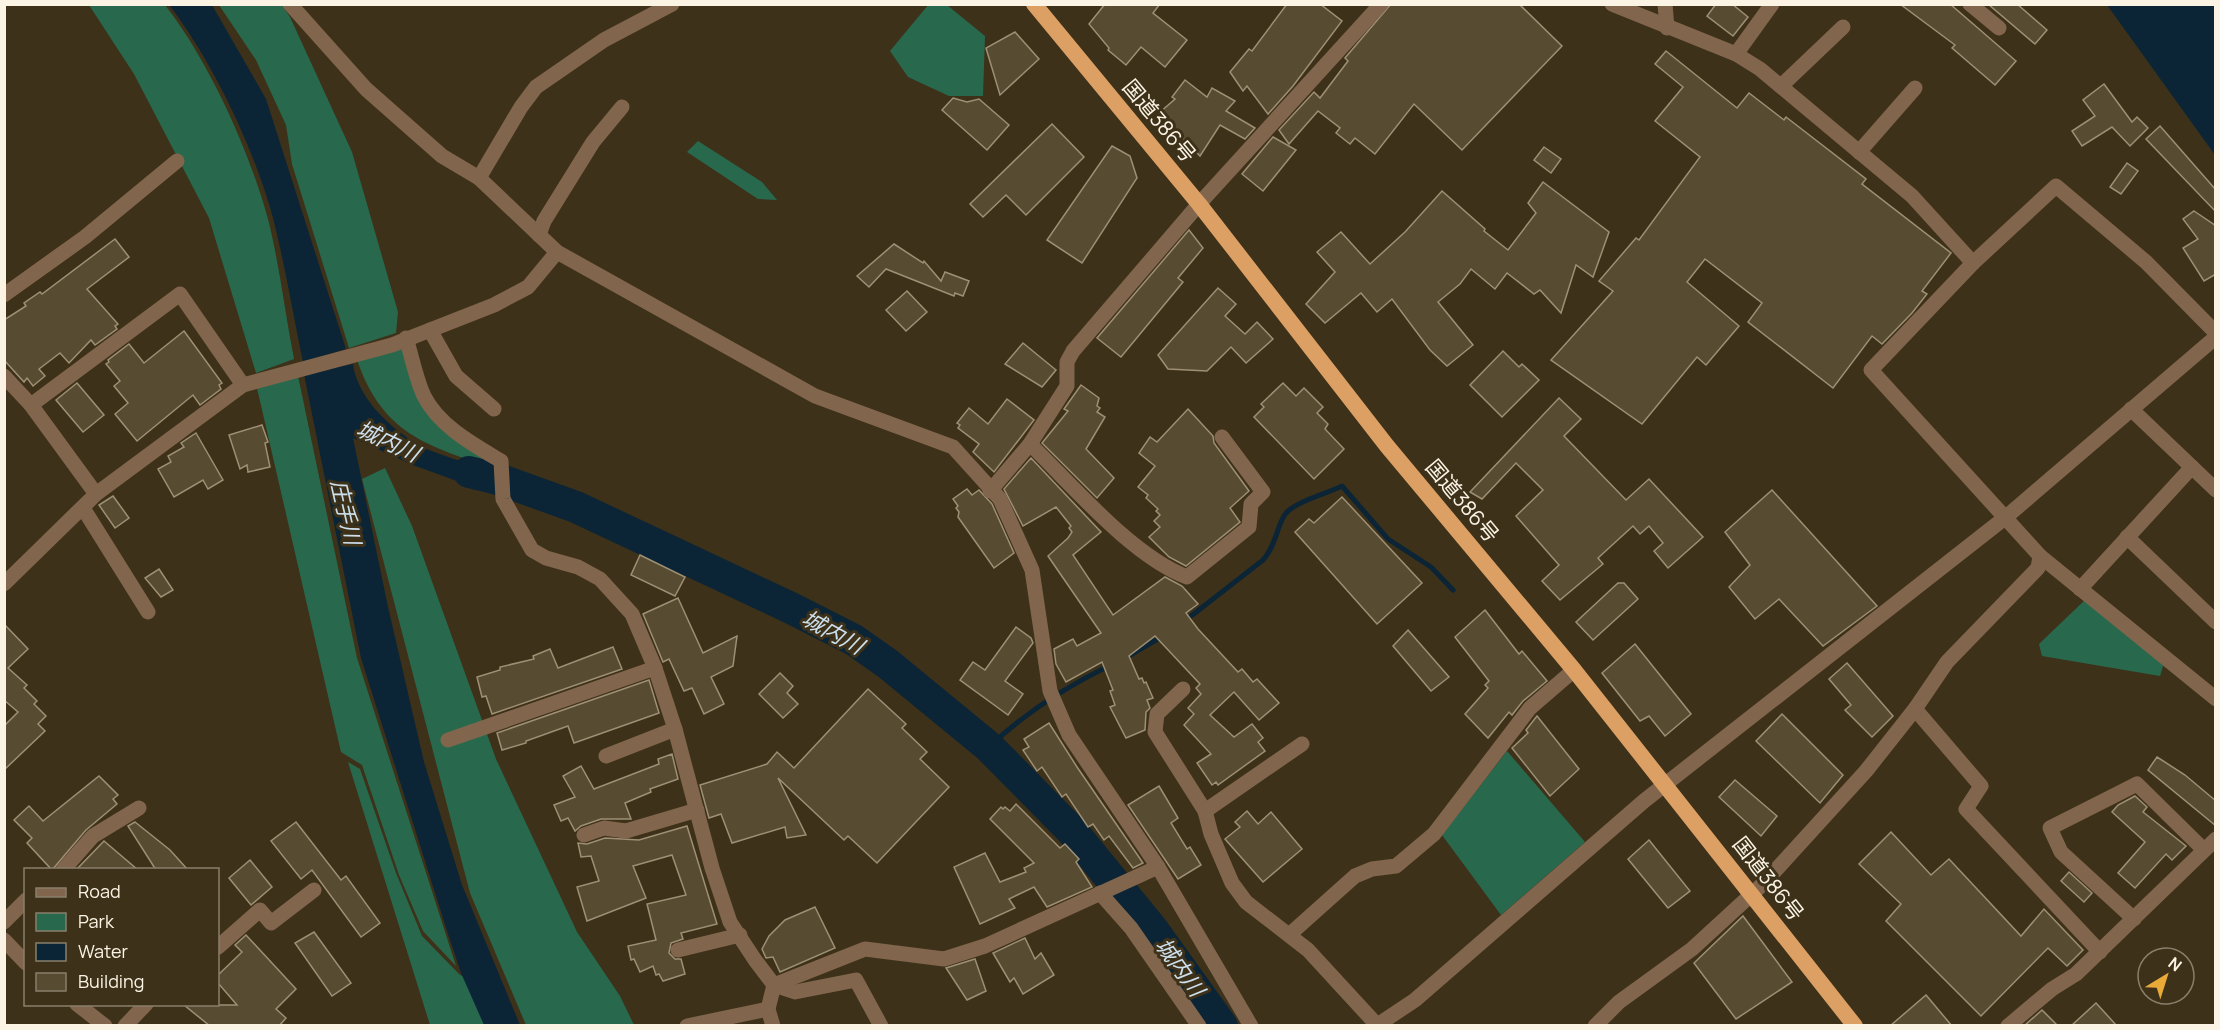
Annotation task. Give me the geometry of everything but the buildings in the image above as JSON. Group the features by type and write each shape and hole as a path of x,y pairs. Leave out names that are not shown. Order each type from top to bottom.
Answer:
{"highway":[{"name":"国道386号","path":"1043,8 1387,446 1574,670 1855,1026"}],"street":[{"path":"290,4 366,89 442,156 479,178 557,252 815,396 953,447 990,491 1000,499 1032,570 1052,697 1069,735 1158,867 1251,1026"},
{"path":"479,178 521,107 536,87 604,40 672,4"},
{"path":"990,491 1030,444 1067,386 1070,356 1199,204 1381,4"},
{"path":"1612,4 1736,54 1780,86 1912,196 1973,263"},
{"path":"1665,4 1667,28"},
{"path":"1736,54 1772,4"},
{"path":"1970,4 1999,28"},
{"path":"1780,86 1844,27"},
{"path":"1859,152 1915,88"},
{"path":"539,235 544,221 593,142 622,107"},
{"path":"4,295 85,237 177,161"},
{"path":"1183,689 1157,714 1155,732 1205,811 1210,834 1232,883 1245,902 1308,950 1377,1025 1415,1000 1665,786 2006,517 2216,335 2146,262 2056,186 1973,263 1871,370 2006,517 2040,556 2216,699"},
{"path":"4,584 96,494 243,384 399,342 494,305 528,287 557,252"},
{"path":"31,405 180,294 243,384"},
{"path":"430,330 456,376 494,409"},
{"path":"399,342 424,396 439,417 476,446 501,461 502,499 532,550 546,558 578,567 600,579 632,614 655,668 675,729 730,922 774,985 795,992 856,980 880,1026"},
{"path":"4,376 31,405 96,494"},
{"path":"2131,409 2216,490"},
{"path":"1030,444 1103,516 1164,568 1187,577 1249,527 1251,504 1263,492 1222,437"},
{"path":"2079,589 2192,467"},
{"path":"83,508 148,612"},
{"path":"2127,537 2216,622"},
{"path":"1595,1026 1619,1002 1692,949 1750,893 1765,882 1866,771 1915,709 1947,662 2038,568 2040,556"},
{"path":"448,740 655,668"},
{"path":"1289,935 1355,876 1372,869 1396,866 1434,834 1530,708 1574,670"},
{"path":"1915,709 1982,786 1966,809 2100,952"},
{"path":"606,756 675,729"},
{"path":"1205,811 1302,744"},
{"path":"2008,1026 2052,989 2076,974 2100,952 2134,919 2210,844 2137,784 2050,828 2061,852 2134,919"},
{"path":"65,868 93,836 139,808"},
{"path":"584,835 604,828 626,831 697,810"},
{"path":"774,985 865,949 944,959 985,946 1158,867"},
{"path":"219,946 260,910 272,923 314,890"},
{"path":"1102,892 1198,1020 1199,1026"},
{"path":"4,922 24,902"},
{"path":"678,950 740,935"},
{"path":"4,940 24,961"},
{"path":"773,1026 768,1010 774,985"},
{"path":"77,1006 105,1026"},
{"path":"125,1026 145,1006"},
{"path":"687,1026 768,1010"}],"green space":[{"path":"929,4 947,5 985,36 983,96 949,96 908,77 890,51"},
{"path":"89,5 165,5 197,53 240,138 261,196 273,240 294,359 256,373 209,218 134,74"},
{"path":"219,5 282,5 290,17 352,152 398,312 396,333 349,348 292,164 286,125 256,60"},
{"path":"698,141 762,182 777,200 758,199 687,152"},
{"path":"402,348 419,394 491,462 495,469 428,444 410,434 380,405 357,360"},
{"path":"298,376 357,658 456,966 423,931 399,875 362,765 341,752 257,388"},
{"path":"385,468 412,526 496,759 577,932 620,996 634,1025 526,1025 470,893 362,479"},
{"path":"2087,598 2164,663 2160,676 2042,656 2039,644"},
{"path":"1507,751 1585,842 1501,915 1442,835"},
{"path":"348,762 360,769 396,873 422,936 459,974 477,986 489,1025 430,1025"}],"water":[{"path":"169,5 212,5 266,99 346,349 303,362 273,218 255,163 216,79 201,52"},
{"path":"2107,5 2215,5 2215,155"},
{"name":"庄手川","path":"353,364 360,387 367,398 384,418 404,435 432,451 497,472 495,495 413,465 353,438 388,607 424,762 462,885 520,1025 484,1025 461,973 361,658 304,374"}],"waterway":[{"name":"城内川","path":"469,472 498,479 576,507 793,609 854,640 888,664 989,747 1072,831 1153,930 1222,1026"},
{"path":"1186,620 1263,560 1268,554 1286,513 1304,501 1342,486 1388,539 1431,567 1453,590"},
{"path":"1125,658 1163,636"},
{"path":"989,747 1047,701 1111,665"}]}
